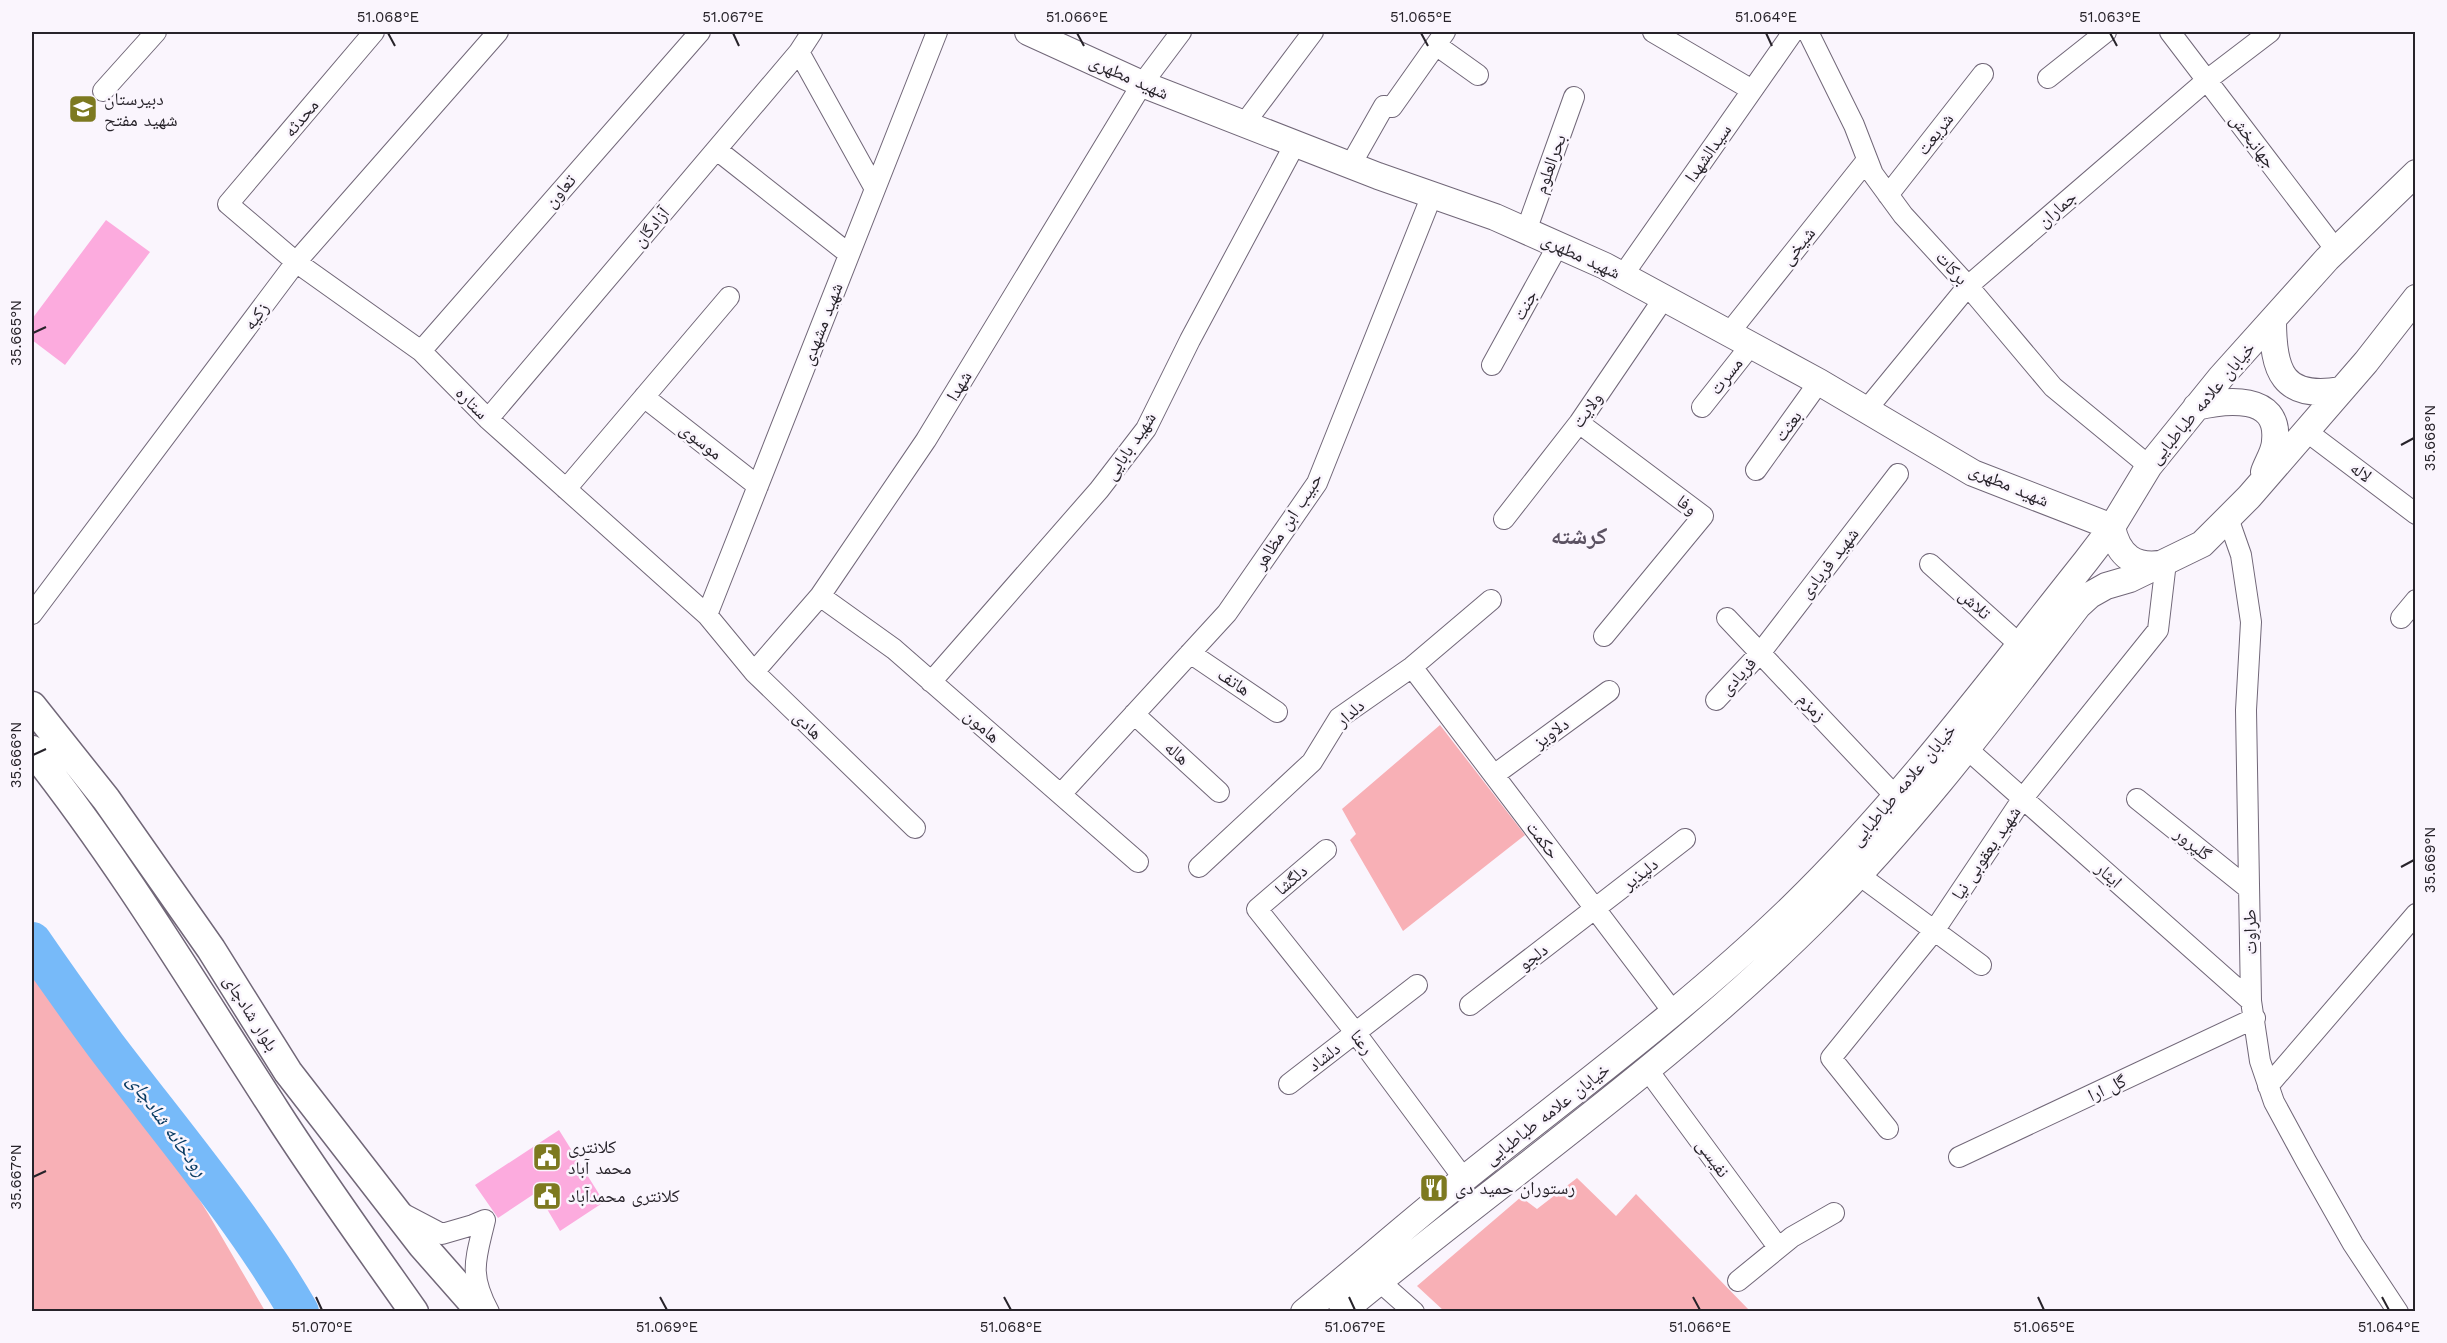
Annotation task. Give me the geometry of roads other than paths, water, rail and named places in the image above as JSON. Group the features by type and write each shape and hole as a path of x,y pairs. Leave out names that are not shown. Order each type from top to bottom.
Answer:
{"main road":[{"name":"بلوار شادچای","path":"32,706 106,799 211,949 288,1072 422,1245 481,1311"},
{"name":"بلوار شادچای","path":"32,750 162,931 276,1113 414,1311"}],"street":[{"path":"103,91 156,32"},
{"name":"محدثه","path":"228,204 374,32"},
{"name":"زکیه","path":"32,614 296,262 498,32"},
{"name":"تعاون","path":"421,351 700,32"},
{"name":"آزادگان","path":"488,420 799,52 812,32"},
{"name":"شهید مشهدی","path":"707,615 937,32"},
{"name":"شهید مطهری","path":"1028,32 1142,84 1350,166 1495,217 1558,245 1623,275 1819,382 1973,472 2112,527"},
{"name":"شهدا","path":"754,672 820,596 926,440 1142,84 1181,32"},
{"path":"1244,124 1313,32"},
{"path":"1653,32 1752,90"},
{"name":"سیدالشهدا","path":"1623,275 1793,32"},
{"name":"برکات","path":"1808,32 1854,125 1873,174 1903,215 1968,286 2053,387 2149,466"},
{"path":"2048,78 2106,32"},
{"name":"جهانبخش","path":"2170,32 2336,250"},
{"name":"جماران","path":"1867,409 1968,286 2207,80 2270,32"},
{"path":"1350,166 1384,106 1392,108 1441,38 1478,75"},
{"path":"799,52 875,189"},
{"name":"شریعت","path":"1888,195 1983,74"},
{"name":"بحرالعلوم","path":"1526,231 1574,97"},
{"name":"شهید بابایی","path":"931,682 1099,490 1146,429 1190,340 1295,144"},
{"path":"717,150 849,254"},
{"name":"شیخی","path":"1729,333 1868,160"},
{"name":"خیابان علامه طباطبایی","path":"1958,740 2019,644 2112,527 2149,466 2196,407 2336,250 2415,173"},
{"name":"حبیب ابن مظاهر","path":"1061,794 1227,613 1317,483 1432,195"},
{"name":"ستاره","path":"228,204 296,262 421,351 488,420 707,615"},
{"name":"جنت","path":"1491,365 1558,245"},
{"path":"566,489 729,297"},
{"name":"ولایت","path":"1504,519 1579,423 1664,298"},
{"name":"خیابان علامه طباطبایی","path":"1342,1311 1647,1069 1748,983 1859,875 1905,806 1958,740 2084,600 2106,586 2130,579 2202,544 2258,486 2366,362 2415,298"},
{"path":"2273,320 2273,349 2276,364 2284,377 2306,392 2320,394 2341,390"},
{"name":"مسرت","path":"1702,407 1751,345"},
{"name":"بعثت","path":"1756,470 1819,382"},
{"name":"موسوی","path":"644,397 758,486"},
{"path":"2196,407 2219,401 2248,402 2267,414 2274,423 2276,442 2258,486"},
{"name":"وفا","path":"1579,423 1703,516 1604,636"},
{"name":"لاله","path":"2306,430 2415,514"},
{"name":"شهید فریادی","path":"1761,652 1898,474"},
{"name":"طراوت","path":"2228,518 2241,555 2251,622 2246,710 2249,889 2253,1009 2260,1061 2274,1102 2348,1235 2393,1310"},
{"path":"2112,527 2115,542 2124,554 2137,562 2151,565 2166,562"},
{"name":"شهید یعقوبی نیا","path":"1888,1129 1831,1058 1934,931 2023,798 2158,630 2166,562"},
{"name":"تلاش","path":"1930,564 2019,644"},
{"name":"هامون","path":"820,596 894,650 1138,862"},
{"name":"دلدار","path":"1199,867 1312,762 1339,718 1412,666 1491,600"},
{"path":"2401,618 2415,600"},
{"name":"هادی","path":"707,615 754,672 915,828"},
{"name":"زمزم","path":"1727,618 1905,806"},
{"name":"فریادی","path":"1716,700 1761,652"},
{"name":"هاتف","path":"1190,653 1277,712"},
{"name":"حکمت","path":"1412,666 1674,1013"},
{"name":"دلاویز","path":"1494,775 1609,691"},
{"name":"هاله","path":"1134,714 1219,792"},
{"name":"ایثار","path":"1958,740 2253,1009"},
{"name":"گلپرور","path":"2137,799 2249,889"},
{"name":"خیابان علامه طباطبایی","path":"1304,1311 1464,1179 1674,1013 1776,922 1841,857 1905,806"},
{"name":"دلپذیر","path":"1595,909 1685,839"},
{"name":"دلگشا","path":"1257,909 1326,850"},
{"path":"1841,857 1859,875 1981,965"},
{"name":"رعنا","path":"1257,909 1355,1032 1464,1179"},
{"name":"دلجو","path":"1470,1005 1595,909"},
{"path":"2268,1086 2415,914"},
{"name":"دلشاد","path":"1289,1084 1417,985"},
{"name":"گل ارا","path":"1959,1157 2253,1009"},
{"path":"1674,1013 1689,1034"},
{"path":"1629,1050 1647,1069"},
{"name":"نفیسی","path":"1647,1069 1778,1247"},
{"path":"1464,1179 1480,1201"},
{"path":"395,1209 442,1234 473,1226 485,1220 475,1258 476,1276 489,1311"},
{"path":"1738,1281 1778,1247 1834,1213"},
{"path":"1379,1281 1414,1311"}],"waterway":[{"name":"رودخانه شادچای","path":"32,942 106,1046 231,1209 299,1312"}],"place":[{"name":"دبیرستان شهید مفتح","path":"83,109"},
{"name":"کلانتری محمد آباد","path":"547,1157"},
{"name":"رستوران حمید دی","path":"1434,1188"},
{"name":"کلانتری محمدآباد","path":"547,1196"}],"district":[{"name":"کرشته","path":"1579,536"}]}
